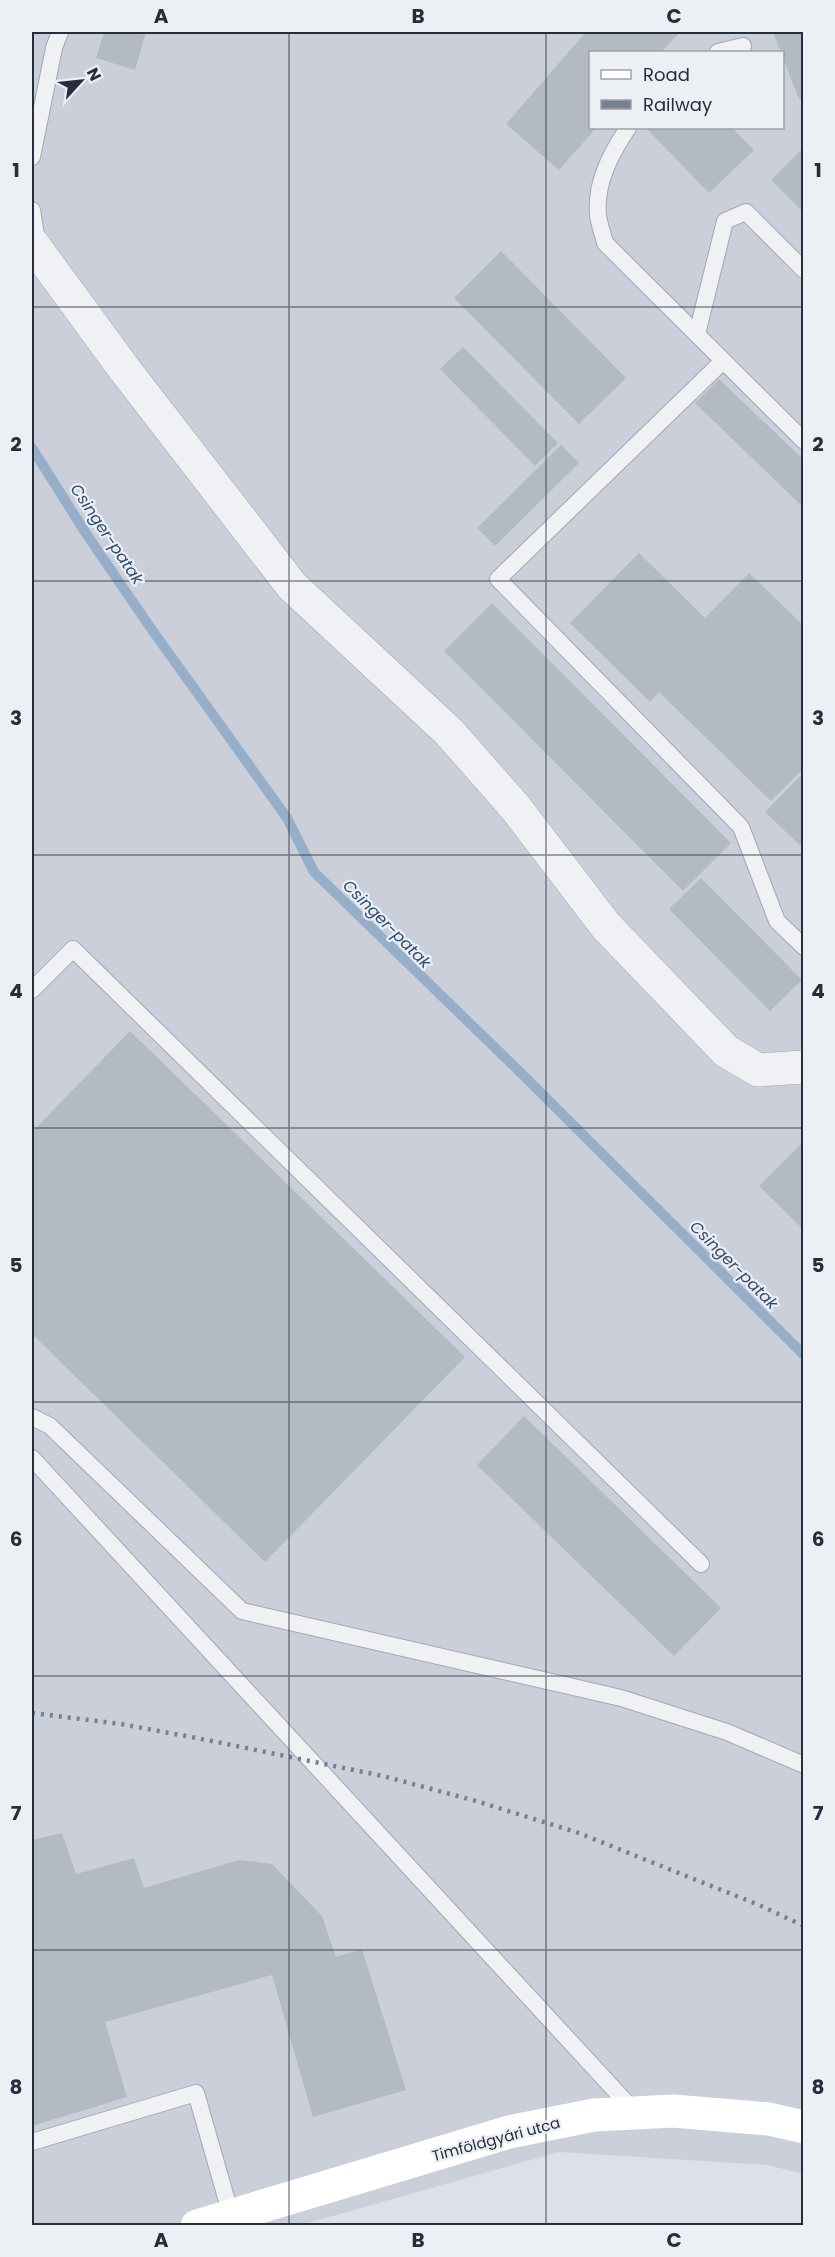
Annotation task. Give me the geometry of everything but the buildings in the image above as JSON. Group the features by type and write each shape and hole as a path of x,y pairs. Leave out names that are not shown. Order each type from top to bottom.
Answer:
{"main road":[{"name":"Timföldgyári utca","path":"197,2226 509,2132 594,2115 685,2112 769,2120 804,2127"}],"street":[{"path":"35,248 125,370 292,586 449,732 516,807 606,926 726,1051 758,1070 804,1067"}],"lane":[{"path":"32,157 54,48 60,32"},
{"path":"722,51 743,46"},
{"path":"627,129 616,146 600,185 598,216 605,243 804,441"},
{"path":"32,210 35,248"},
{"path":"697,334 725,220 746,212 804,270"},
{"path":"723,361 498,579 741,826 777,921 804,946"},
{"path":"32,990 72,949 701,1564"},
{"path":"32,1417 50,1426 242,1611 621,1698 727,1732 804,1765"},
{"path":"32,1458 636,2113"},
{"path":"32,2142 196,2093 231,2216"}],"shaded area":[{"path":"32,32 803,32 803,2174 768,2165 558,2152 301,2225 32,2226"}],"waterway":[{"name":"Csinger-patak","path":"32,448 87,535 150,627 287,818 314,872 521,1073 804,1355"}],"railway":[{"path":"32,1713 121,1724 207,1740 383,1776 476,1801 576,1832 759,1905 804,1926"}]}
